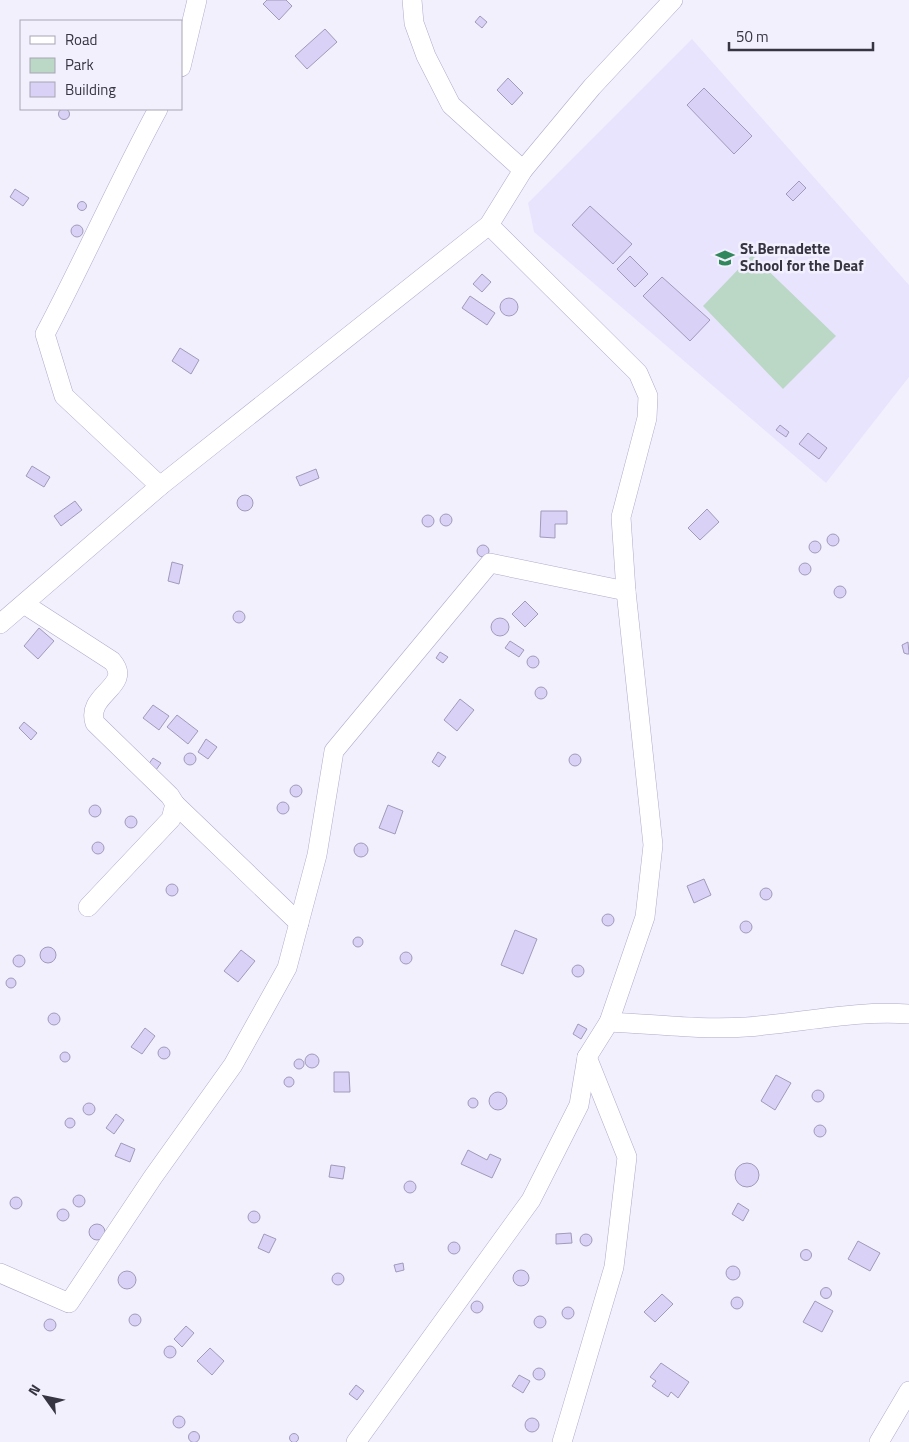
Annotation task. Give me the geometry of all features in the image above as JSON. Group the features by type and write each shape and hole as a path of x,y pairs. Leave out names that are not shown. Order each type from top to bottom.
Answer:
{"street":[{"path":"182,63 197,0"},
{"path":"412,0 414,23 426,56 451,105 523,170"},
{"path":"0,624 160,486 489,225 523,170 592,87 673,0"},
{"path":"157,110 129,163 92,244 46,334 64,396 160,486"},
{"path":"356,1442 531,1200 579,1105 587,1057 608,1022 645,917 653,845 626,591 621,517 647,418 648,396 638,373 489,225"},
{"path":"0,1273 69,1303 153,1177 233,1065 287,968 317,855 334,752 490,563 626,591"},
{"path":"24,604 112,661 118,668 119,675 94,708 92,716 95,724 299,923"},
{"path":"88,906 171,819 175,804"},
{"path":"608,1022 745,1027 837,1015 888,1012 909,1014"},
{"path":"562,1442 614,1267 627,1157 587,1057"},
{"path":"880,1442 909,1391"}],"shaded area":[{"name":"St.Bernadette School for the Deaf","path":"692,39 909,285 909,377 826,483 534,232 528,203"}],"green space":[{"path":"752,255 836,336 783,389 703,306"}],"building":[{"path":"267,0 286,0 292,6 279,20 263,4"},
{"path":"480,16 487,22 482,28 475,22"},
{"path":"325,29 337,42 307,69 295,56"},
{"path":"508,78 523,93 512,105 497,90"},
{"path":"704,88 752,136 734,154 687,105"},
{"path":"60,110 68,110 68,118 64,120 58,114"},
{"path":"799,181 806,188 793,201 786,194"},
{"path":"15,189 29,198 23,206 10,197"},
{"path":"82,201 87,206 82,211 77,206"},
{"path":"590,206 632,244 613,264 572,225"},
{"path":"75,225 79,225 83,231 79,237 75,237 71,233 71,229"},
{"path":"630,256 648,274 635,287 617,269"},
{"path":"482,274 491,282 482,292 473,284"},
{"path":"662,277 710,320 690,341 643,296"},
{"path":"470,296 495,313 487,325 462,308"},
{"path":"505,298 513,298 518,303 516,314 505,316 500,311 500,303"},
{"path":"180,348 199,360 191,374 172,361"},
{"path":"780,425 789,432 786,437 776,430"},
{"path":"808,433 827,448 819,459 799,444"},
{"path":"32,466 50,477 44,487 26,476"},
{"path":"316,469 319,478 300,486 296,477"},
{"path":"242,495 248,495 253,500 251,509 242,511 237,506 237,500"},
{"path":"75,501 82,510 61,526 54,516"},
{"path":"707,509 719,522 700,540 688,528"},
{"path":"541,511 567,511 567,524 555,524 555,538 540,537"},
{"path":"444,514 448,514 452,520 448,526 444,526 440,522 440,518"},
{"path":"426,515 430,515 434,521 430,527 426,527 422,523 422,519"},
{"path":"831,534 835,534 839,540 835,546 831,546 827,542 827,538"},
{"path":"813,541 817,541 821,547 817,553 813,553 809,549 809,545"},
{"path":"481,545 485,545 489,551 485,557 481,557 477,553 477,549"},
{"path":"172,562 183,565 179,584 168,581"},
{"path":"803,563 807,563 811,569 807,575 803,575 799,571 799,567"},
{"path":"838,586 842,586 846,592 842,598 838,598 834,594 834,590"},
{"path":"525,601 538,614 525,627 512,614"},
{"path":"237,611 241,611 245,617 241,623 237,623 233,619 233,615"},
{"path":"496,618 504,618 509,623 507,634 496,636 491,631 491,623"},
{"path":"39,628 54,641 38,659 24,646"},
{"path":"510,641 524,650 519,657 505,648"},
{"path":"908,642 909,654 907,654 904,653 902,645"},
{"path":"440,652 448,657 443,663 436,658"},
{"path":"531,656 535,656 539,662 535,668 531,668 527,664 527,660"},
{"path":"539,687 543,687 547,693 543,699 539,699 535,695 535,691"},
{"path":"460,699 474,710 457,731 444,720"},
{"path":"153,705 169,716 159,730 143,718"},
{"path":"177,715 198,731 188,744 167,727"},
{"path":"24,722 37,733 31,740 19,728"},
{"path":"206,739 217,747 208,759 198,752"},
{"path":"438,752 446,757 439,767 432,762"},
{"path":"188,753 192,753 196,759 192,765 188,765 184,761 184,757"},
{"path":"573,754 577,754 581,760 577,766 573,766 569,762 569,758"},
{"path":"153,758 161,763 156,770 148,765"},
{"path":"294,785 298,785 302,791 298,797 294,797 290,793 290,789"},
{"path":"281,802 285,802 289,808 285,814 281,814 277,810 277,806"},
{"path":"93,805 97,805 101,811 97,817 93,817 89,813 89,809"},
{"path":"388,805 403,811 395,834 379,828"},
{"path":"129,816 133,816 137,822 133,828 129,828 125,824 125,820"},
{"path":"96,842 100,842 104,848 100,854 96,854 92,850 92,846"},
{"path":"358,843 364,843 368,850 364,857 358,857 354,853 354,847"},
{"path":"704,879 711,895 694,903 687,886"},
{"path":"170,884 174,884 178,890 174,896 170,896 166,892 166,888"},
{"path":"764,888 768,888 772,894 768,900 764,900 760,896 760,892"},
{"path":"606,914 610,914 614,920 610,926 606,926 602,922 602,918"},
{"path":"744,921 748,921 752,927 748,933 744,933 740,929 740,925"},
{"path":"515,930 537,939 523,974 501,965"},
{"path":"358,937 363,942 358,947 353,942"},
{"path":"48,947 54,949 56,955 54,961 48,963 42,961 40,955 42,949"},
{"path":"241,950 255,961 238,982 224,971"},
{"path":"404,952 408,952 412,958 408,964 404,964 400,960 400,956"},
{"path":"17,955 21,955 25,961 21,967 17,967 13,963 13,959"},
{"path":"576,965 580,965 584,971 580,977 576,977 572,973 572,969"},
{"path":"11,978 16,983 11,988 6,983"},
{"path":"52,1013 56,1013 60,1019 56,1025 52,1025 48,1021 48,1017"},
{"path":"578,1024 587,1029 581,1039 573,1034"},
{"path":"145,1028 155,1036 142,1054 131,1047"},
{"path":"162,1047 166,1047 170,1053 166,1059 162,1059 158,1055 158,1051"},
{"path":"65,1052 70,1057 65,1062 60,1057"},
{"path":"309,1054 315,1054 319,1061 315,1068 309,1068 305,1064 305,1058"},
{"path":"299,1059 304,1064 299,1069 294,1064"},
{"path":"334,1072 349,1072 350,1092 334,1092"},
{"path":"776,1075 791,1083 775,1110 761,1101"},
{"path":"289,1077 294,1082 289,1087 284,1082"},
{"path":"816,1090 820,1090 824,1096 820,1102 816,1102 812,1098 812,1094"},
{"path":"498,1092 504,1095 507,1101 504,1107 498,1110 492,1107 489,1101 492,1095"},
{"path":"473,1098 478,1103 473,1108 468,1103"},
{"path":"87,1103 91,1103 95,1109 91,1115 87,1115 83,1111 83,1107"},
{"path":"116,1114 124,1120 114,1134 106,1128"},
{"path":"70,1118 75,1123 70,1128 65,1123"},
{"path":"818,1125 822,1125 826,1131 822,1137 818,1137 814,1133 814,1129"},
{"path":"121,1143 135,1149 130,1162 115,1156"},
{"path":"468,1150 487,1160 490,1154 501,1159 492,1178 461,1164"},
{"path":"742,1163 752,1163 759,1170 759,1180 752,1187 742,1187 735,1180 735,1170"},
{"path":"331,1165 345,1167 343,1179 329,1177"},
{"path":"408,1181 412,1181 416,1187 412,1193 408,1193 404,1189 404,1185"},
{"path":"77,1195 81,1195 85,1201 81,1207 77,1207 73,1203 73,1199"},
{"path":"14,1197 18,1197 22,1203 18,1209 14,1209 10,1205 10,1201"},
{"path":"738,1203 749,1210 743,1221 732,1214"},
{"path":"61,1209 65,1209 69,1215 65,1221 61,1221 57,1217 57,1213"},
{"path":"252,1211 256,1211 260,1217 256,1223 252,1223 248,1219 248,1215"},
{"path":"94,1224 100,1224 105,1229 103,1238 94,1240 89,1235 89,1229"},
{"path":"571,1233 572,1243 556,1244 556,1234"},
{"path":"264,1234 276,1239 269,1253 258,1248"},
{"path":"584,1234 588,1234 592,1240 588,1246 584,1246 580,1242 580,1238"},
{"path":"858,1241 880,1253 870,1271 848,1259"},
{"path":"452,1242 456,1242 460,1248 456,1254 452,1254 448,1250 448,1246"},
{"path":"806,1249 812,1255 806,1261 800,1255"},
{"path":"403,1263 404,1270 396,1272 394,1265"},
{"path":"730,1266 736,1266 740,1273 736,1280 730,1280 726,1276 726,1270"},
{"path":"521,1270 527,1272 529,1278 527,1284 521,1286 515,1284 513,1278 515,1272"},
{"path":"127,1271 133,1274 136,1280 133,1286 127,1289 121,1286 118,1280 121,1274"},
{"path":"336,1273 340,1273 344,1279 340,1285 336,1285 332,1281 332,1277"},
{"path":"826,1287 832,1293 826,1299 820,1293"},
{"path":"662,1294 673,1304 655,1322 644,1312"},
{"path":"737,1297 743,1303 737,1309 731,1303"},
{"path":"475,1301 479,1301 483,1307 479,1313 475,1313 471,1309 471,1305"},
{"path":"815,1301 833,1311 822,1332 803,1322"},
{"path":"568,1307 574,1313 568,1319 562,1313"},
{"path":"133,1314 137,1314 141,1320 137,1326 133,1326 129,1322 129,1318"},
{"path":"540,1316 546,1322 540,1328 534,1322"},
{"path":"48,1319 52,1319 56,1325 52,1331 48,1331 44,1327 44,1323"},
{"path":"186,1326 194,1333 182,1347 174,1339"},
{"path":"168,1346 172,1346 176,1352 172,1358 168,1358 164,1354 164,1350"},
{"path":"210,1348 224,1361 212,1375 197,1361"},
{"path":"661,1363 689,1382 678,1398 671,1392 668,1397 652,1386 656,1381 650,1377"},
{"path":"539,1368 545,1374 539,1380 533,1374"},
{"path":"519,1375 530,1381 523,1393 512,1386"},
{"path":"356,1385 364,1391 357,1400 349,1394"},
{"path":"177,1416 181,1416 185,1422 181,1428 177,1428 173,1424 173,1420"},
{"path":"529,1418 535,1418 539,1425 535,1432 529,1432 525,1428 525,1422"},
{"path":"194,1431 200,1437 194,1443 188,1437"},
{"path":"294,1433 299,1438 294,1443 289,1438"}],"place":[{"name":"St.Bernadette School for the Deaf","path":"725,258"}]}
